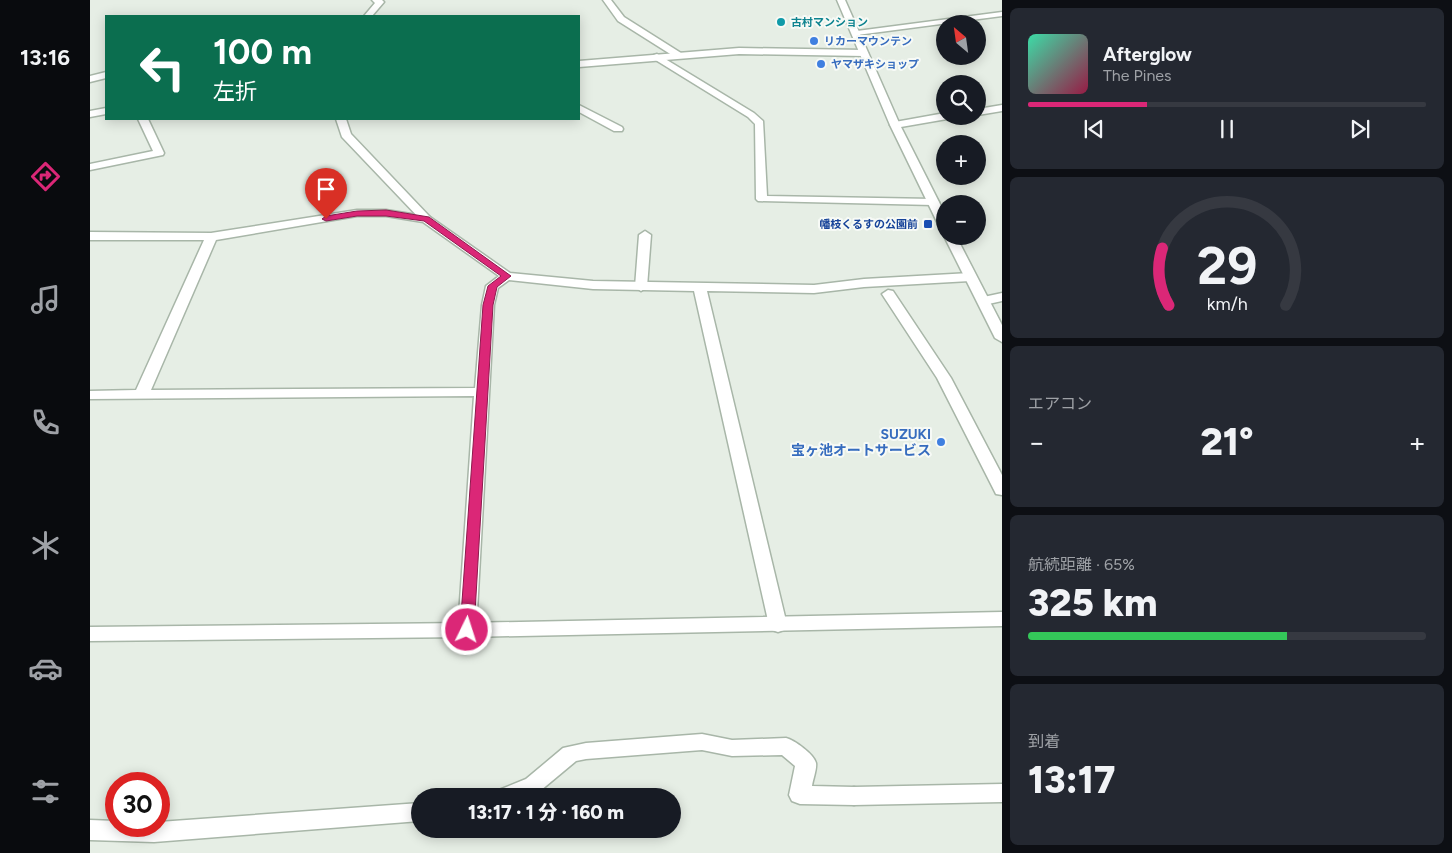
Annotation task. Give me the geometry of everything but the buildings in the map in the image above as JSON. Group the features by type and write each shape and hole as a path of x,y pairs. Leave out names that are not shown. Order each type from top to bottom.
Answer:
{"street":[{"path":"369,15 380,2 376,0"},
{"path":"608,0 621,19 678,55"},
{"path":"841,0 895,124 936,208"},
{"path":"857,33 1002,14"},
{"path":"580,64 739,51 864,53"},
{"path":"657,57 751,115 760,123 762,199 933,202"},
{"path":"90,79 105,75"},
{"path":"986,111 1002,108"},
{"path":"580,109 618,129"},
{"path":"90,114 105,111"},
{"path":"895,124 936,118"},
{"path":"90,167 159,153 143,120"},
{"path":"341,120 346,136 426,219 507,276 593,285 814,289 885,288 970,277"},
{"path":"90,236 211,238 357,213 386,213 426,219"},
{"path":"641,286 645,235"},
{"path":"142,394 211,238"},
{"path":"954,245 1002,338"},
{"path":"467,630 488,305 492,286 507,276"},
{"path":"700,288 778,625"},
{"path":"885,288 944,378 1002,490"},
{"path":"984,301 1002,297"},
{"path":"90,395 482,392"},
{"path":"90,634 778,625 1002,619"},
{"path":"527,788 534,785 570,754 586,751 702,742 732,748 786,746 806,763 800,795 854,796 1002,793"},
{"path":"90,830 154,832 411,813"}],"place":[{"name":"古村マンション","path":"781,22"},
{"name":"リカーマウンテン","path":"814,41"},
{"name":"ヤマザキショップ","path":"821,64"},
{"name":"幡枝くるすの公園前","path":"928,224"},
{"name":"SUZUKI 宝ヶ池オートサービス","path":"941,442"}],"route":[{"path":"326,219 357,213 386,213 426,219 507,276 492,286 488,305 467,630"}]}
